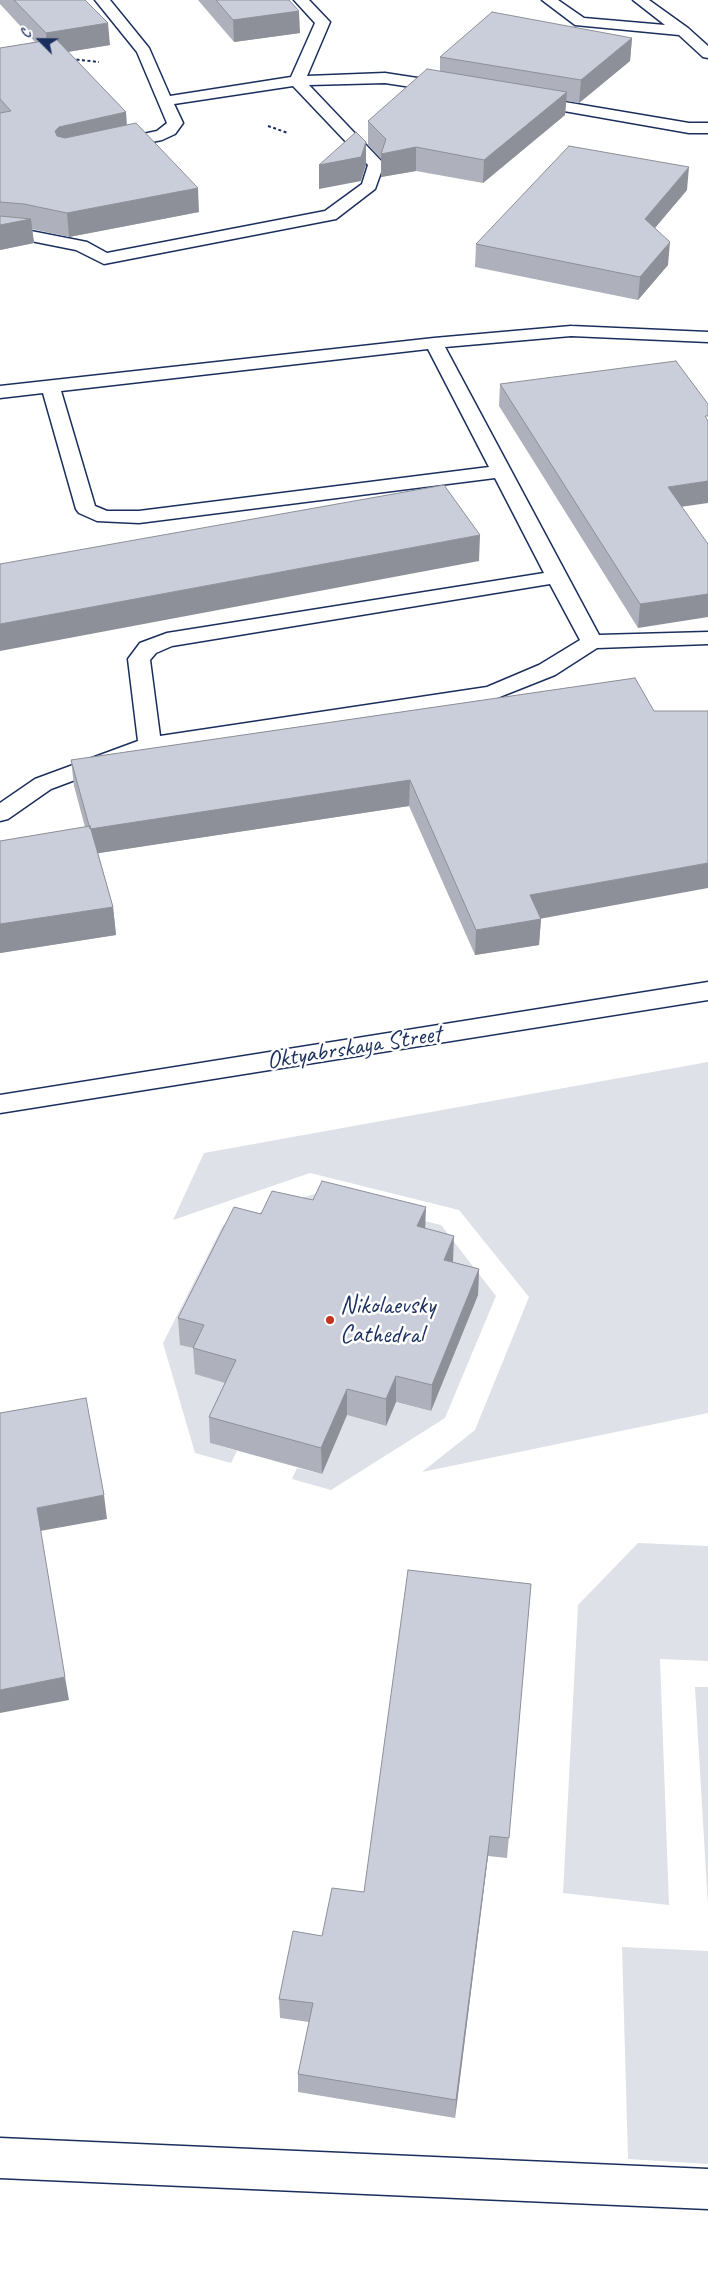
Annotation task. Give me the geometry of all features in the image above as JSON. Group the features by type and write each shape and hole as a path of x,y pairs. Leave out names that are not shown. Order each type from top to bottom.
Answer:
{"street":[{"path":"96,149 162,135 169,131 175,123 144,51 102,0"},
{"path":"297,80 323,22 301,0"},
{"path":"549,0 580,22 683,31"},
{"path":"640,0 683,31 708,54"},
{"path":"165,101 297,80 385,78 464,91"},
{"path":"0,233 26,235 81,246 104,259 330,215 368,186 376,164 297,80"},
{"path":"513,99 689,128 708,128"},
{"path":"0,392 434,343 572,331 708,337"},
{"path":"434,343 592,642"},
{"path":"50,386 86,509 104,517 139,517 501,471"},
{"path":"150,744 139,659 148,648 167,640 557,578"},
{"path":"0,814 43,784 150,744 492,693 547,670 592,642 708,638"},
{"name":"Oktyabrskaya Street","path":"0,1104 708,991"},
{"path":"0,2158 708,2189"}],"path":[{"path":"66,59 89,60 154,73"},
{"path":"266,125 293,135"}],"shaded area":[{"path":"708,1062 708,1413 422,1472 475,1430 529,1297 459,1210 310,1173 173,1220 204,1153"},
{"path":"314,1194 441,1225 496,1296 445,1418 331,1490 292,1479 297,1468 322,1474 347,1415 385,1426 395,1402 431,1411 477,1295 180,1344 206,1352 238,1386 210,1443 237,1451 231,1463 195,1453 163,1343 223,1225"},
{"path":"638,1543 708,1546 708,1661 660,1659 669,1905 563,1893 578,1605"},
{"path":"695,1687 708,1687 708,1906"},
{"path":"622,1947 708,1951 708,2164 628,2159"}],"building":[{"path":"14,0 85,0 108,23 46,33"},
{"path":"216,0 289,0 299,11 233,20"},
{"path":"492,12 632,38 581,80 440,57"},
{"path":"56,39 126,112 59,127 55,131 57,136 65,138 136,123 198,188 67,213 24,204 0,202 0,113 11,111 0,99 0,48"},
{"path":"427,69 567,92 484,160 416,147 381,154 386,139 368,121"},
{"path":"356,132 366,142 361,157 319,165"},
{"path":"569,146 689,167 645,219 670,242 640,277 476,244"},
{"path":"0,216 31,219 0,225"},
{"path":"676,361 708,404 708,416 705,416 708,421 708,481 668,487 708,544 708,594 640,604 500,384"},
{"path":"444,485 480,535 0,624 0,564"},
{"path":"635,678 654,711 708,711 708,863 530,895 541,919 476,930 410,780 90,829 71,760"},
{"path":"90,826 113,907 0,924 0,841"},
{"name":"Nikolaevsky Cathedral","path":"322,1181 426,1207 417,1226 454,1236 444,1260 479,1269 432,1385 396,1376 386,1399 347,1389 321,1448 209,1417 236,1360 193,1348 204,1325 178,1318 234,1207 261,1214 272,1191 313,1200"},
{"path":"86,1398 104,1495 37,1508 65,1677 0,1690 0,1413"},
{"path":"408,1570 531,1584 509,1838 490,1836 456,2100 298,2074 313,2003 279,1999 293,1931 322,1936 332,1888 364,1892"}],"place":[{"name":"Nikolaevsky Cathedral","path":"330,1320"}]}
